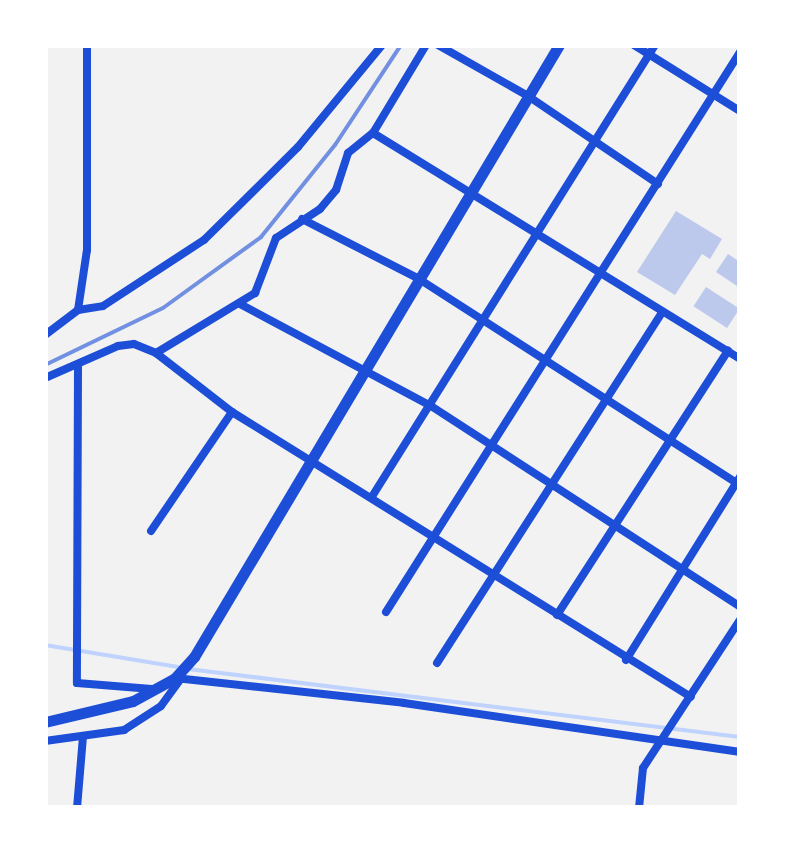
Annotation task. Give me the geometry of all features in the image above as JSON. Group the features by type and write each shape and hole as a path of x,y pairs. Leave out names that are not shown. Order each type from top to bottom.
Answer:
{"main road":[{"path":"45,722 106,711 178,677 194,657 558,45"}],"street":[{"path":"78,310 88,250 87,45"},
{"path":"45,335 78,310 104,306 204,240 298,148 382,45"},
{"path":"156,353 240,304 265,276 276,238 336,190 357,140 373,132 426,45"},
{"path":"438,45 528,96 658,184"},
{"path":"634,45 740,111"},
{"path":"373,495 655,45"},
{"path":"386,612 740,52"},
{"path":"373,132 540,230 662,313 740,358"},
{"path":"302,218 419,279 739,482 626,660"},
{"path":"240,304 431,406 550,489 740,606"},
{"path":"437,663 662,313"},
{"path":"45,378 134,344 156,353 232,412 373,495 689,701"},
{"path":"557,615 728,351"},
{"path":"78,366 76,683 156,689"},
{"path":"151,531 232,412"},
{"path":"639,808 642,768 740,620"},
{"path":"45,741 83,737 146,720 178,677 664,736 740,752"},
{"path":"77,808 83,737"}],"building":[{"path":"676,211 722,239 710,259 702,254 675,295 637,272"},
{"path":"728,254 740,262 740,288 716,272"},
{"path":"706,287 740,309 727,328 693,306"}],"waterway":[{"path":"45,645 178,667"},
{"path":"188,669 740,737"}],"railway":[{"path":"45,365 163,308 261,237 335,145 401,45"}]}
